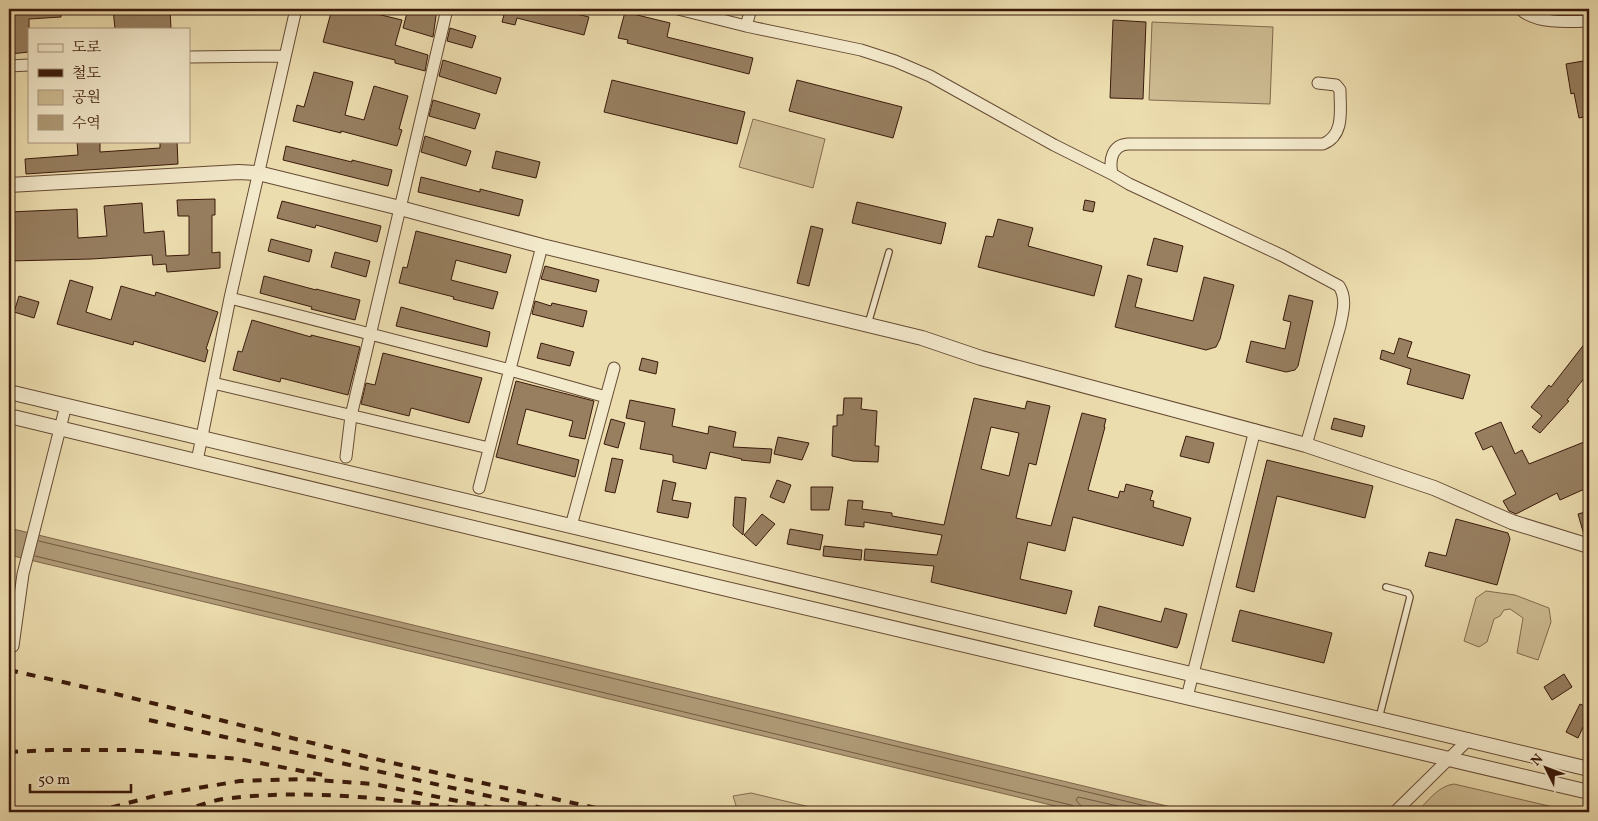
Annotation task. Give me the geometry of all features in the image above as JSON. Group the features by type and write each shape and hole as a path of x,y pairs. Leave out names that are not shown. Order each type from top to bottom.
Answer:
{"street":[{"path":"197,461 230,298 296,9"},
{"path":"346,457 352,416 447,9"},
{"path":"678,9 746,26 861,50 895,60 930,76 1129,184 1283,256 1339,286 1342,292 1344,307 1306,445"},
{"path":"746,26 751,9"},
{"path":"1520,9 1531,16 1550,20 1589,21"},
{"path":"190,57 285,56"},
{"path":"9,66 28,65"},
{"path":"1112,174 1110,163 1115,149 1120,144 1323,144 1331,141 1336,134 1339,124 1340,90 1336,85 1318,83"},
{"path":"9,185 239,172 258,173 542,246 868,324 922,338 981,358 1255,430 1434,488 1512,522 1589,546"},
{"path":"479,488 542,246"},
{"path":"230,298 510,370 606,397"},
{"path":"571,526 614,368"},
{"path":"213,383 489,448"},
{"path":"9,392 1589,769"},
{"path":"13,646 24,574 66,405"},
{"path":"9,416 733,590 1589,792"},
{"path":"1187,697 1255,430"},
{"path":"1395,812 1469,739"}],"lane":[{"path":"868,324 889,252"},
{"path":"1379,718 1410,597 1408,593 1386,587"}],"green space":[{"path":"1152,22 1273,27 1270,104 1149,100"},
{"path":"753,119 825,139 813,188 739,167"},
{"path":"1486,591 1515,595 1549,608 1551,622 1538,660 1517,653 1523,618 1510,609 1504,610 1500,616 1494,619 1487,642 1479,647 1464,641 1476,598"},
{"path":"1454,784 1575,812 1417,812 1438,791"},
{"path":"751,793 831,812 738,812 733,796"}],"water":[{"path":"9,528 1192,812 1080,812 9,555"}],"building":[{"path":"10,9 61,9 61,17 29,19 28,52 10,54 9,37 11,36"},
{"path":"113,9 170,9 171,28 115,28"},
{"path":"332,9 356,9 402,20 395,45 428,55 425,71 395,63 395,60 323,42"},
{"path":"408,9 437,9 433,37 403,28"},
{"path":"497,9 556,9 589,17 584,35 517,18 515,25 502,22 504,15 496,13"},
{"path":"625,12 670,23 667,37 753,58 749,74 627,43 628,40 618,38"},
{"path":"1113,20 1146,22 1143,99 1110,98"},
{"path":"450,28 476,36 472,48 447,41"},
{"path":"443,60 501,78 496,94 439,76"},
{"path":"1589,60 1589,116 1579,118 1574,93 1571,94 1566,64"},
{"path":"314,72 353,82 345,115 364,120 374,86 408,96 399,129 402,130 397,146 293,121 297,105 304,107"},
{"path":"612,80 745,112 737,144 604,112"},
{"path":"797,80 902,107 893,138 789,111"},
{"path":"433,100 480,114 475,129 429,116"},
{"path":"425,136 471,151 466,166 421,152"},
{"path":"77,142 100,142 100,152 160,148 160,142 177,142 178,164 26,174 25,159 78,155"},
{"path":"286,146 392,170 388,186 283,160"},
{"path":"496,151 540,162 536,178 492,168"},
{"path":"421,177 480,192 480,189 523,200 519,216 418,192"},
{"path":"215,199 215,215 212,215 212,253 220,252 220,268 167,272 166,264 153,265 152,255 9,261 9,212 77,209 78,238 107,236 104,206 142,203 144,233 164,231 166,256 189,255 189,216 178,216 177,200"},
{"path":"1085,200 1095,202 1093,212 1083,210"},
{"path":"282,201 381,226 377,242 316,225 315,228 277,218"},
{"path":"857,202 946,223 941,244 852,223"},
{"path":"998,219 1033,228 1028,246 1102,266 1094,296 978,267 986,236 993,237"},
{"path":"811,226 823,229 809,286 797,283"},
{"path":"416,231 511,255 506,273 456,260 451,280 498,292 493,309 399,283 403,267 407,268"},
{"path":"1154,238 1183,246 1177,272 1147,265"},
{"path":"271,239 312,250 309,262 268,251"},
{"path":"335,252 370,261 366,277 331,267"},
{"path":"545,266 599,280 596,292 541,279"},
{"path":"1128,275 1142,279 1135,307 1193,321 1204,277 1234,285 1220,339 1216,347 1206,350 1115,327"},
{"path":"264,276 360,300 355,320 260,293"},
{"path":"70,280 93,287 86,312 111,320 121,286 155,296 156,292 218,312 206,349 208,350 205,362 134,341 133,345 57,324"},
{"path":"1289,295 1313,301 1298,366 1295,370 1286,372 1246,362 1251,341 1285,349 1291,322 1283,320"},
{"path":"19,296 39,302 34,318 14,312"},
{"path":"535,301 551,306 552,303 587,311 583,327 532,314"},
{"path":"401,307 490,332 487,347 396,326"},
{"path":"252,320 311,337 311,335 360,347 348,395 281,378 280,382 233,370 238,351 242,352"},
{"path":"1399,338 1412,342 1407,357 1470,375 1463,399 1407,384 1411,369 1380,359 1382,350 1394,354"},
{"path":"1589,338 1589,372 1567,400 1569,401 1540,433 1532,427 1542,416 1531,407 1549,385 1551,387"},
{"path":"541,343 574,352 570,366 537,358"},
{"path":"383,353 482,378 469,423 411,408 409,416 361,404 366,383 375,385"},
{"path":"642,358 658,362 656,374 639,370"},
{"path":"516,381 594,401 585,439 569,436 573,421 526,409 517,444 579,460 575,477 496,457"},
{"path":"844,398 862,398 861,409 877,411 875,446 879,446 878,462 853,461 832,456 833,426 837,426 837,415 843,415"},
{"path":"974,398 1025,409 1027,401 1050,406 1036,465 1029,463 1016,518 1051,526 1082,413 1106,419 1088,490 1118,498 1120,491 1124,492 1126,484 1153,491 1150,500 1154,501 1153,507 1191,518 1183,546 1073,517 1065,551 1028,542 1020,579 1072,591 1066,614 931,582 934,566 864,560 865,549 937,555 942,535 864,522 864,527 845,525 848,500 863,501 862,509 892,513 892,516 944,525","holes":["991,427 1019,433 1009,476 981,469"]},
{"path":"630,400 675,409 672,426 708,434 709,426 736,432 733,447 772,449 770,463 741,460 710,452 706,469 673,462 673,455 640,449 645,422 626,418"},
{"path":"1334,418 1365,426 1362,437 1331,429"},
{"path":"611,419 625,423 618,448 604,444"},
{"path":"1501,422 1515,454 1522,450 1529,464 1589,440 1589,487 1560,500 1557,493 1516,514 1509,511 1503,501 1516,494 1492,446 1483,450 1475,433"},
{"path":"1186,436 1214,443 1209,463 1180,456"},
{"path":"778,437 809,443 802,460 774,454"},
{"path":"612,458 623,460 615,493 605,491"},
{"path":"1267,460 1373,486 1365,518 1277,496 1254,592 1236,587"},
{"path":"663,480 676,483 672,500 691,503 688,518 657,512"},
{"path":"777,480 791,485 784,503 770,497"},
{"path":"811,487 833,487 829,510 811,510"},
{"path":"735,497 746,498 743,535 733,526"},
{"path":"1589,511 1589,537 1584,535 1578,514"},
{"path":"762,514 775,524 756,546 744,535"},
{"path":"1456,519 1508,533 1510,539 1497,585 1425,566 1429,552 1446,556"},
{"path":"790,529 823,535 820,550 787,544"},
{"path":"824,546 862,550 861,560 823,556"},
{"path":"1099,606 1161,622 1165,608 1187,614 1177,648 1094,626"},
{"path":"1240,610 1332,633 1324,663 1232,641"},
{"path":"1564,674 1572,687 1552,700 1544,687"},
{"path":"1580,704 1589,708 1589,714 1578,738 1566,732"}],"railway":[{"path":"9,670 116,694 388,762 614,812"},
{"path":"149,720 560,812"},
{"path":"9,752 127,750 239,759 323,775"},
{"path":"94,812 162,794 240,781 304,779 373,784 513,812"},
{"path":"180,812 225,799 261,795 323,795 385,799 476,811"}]}
